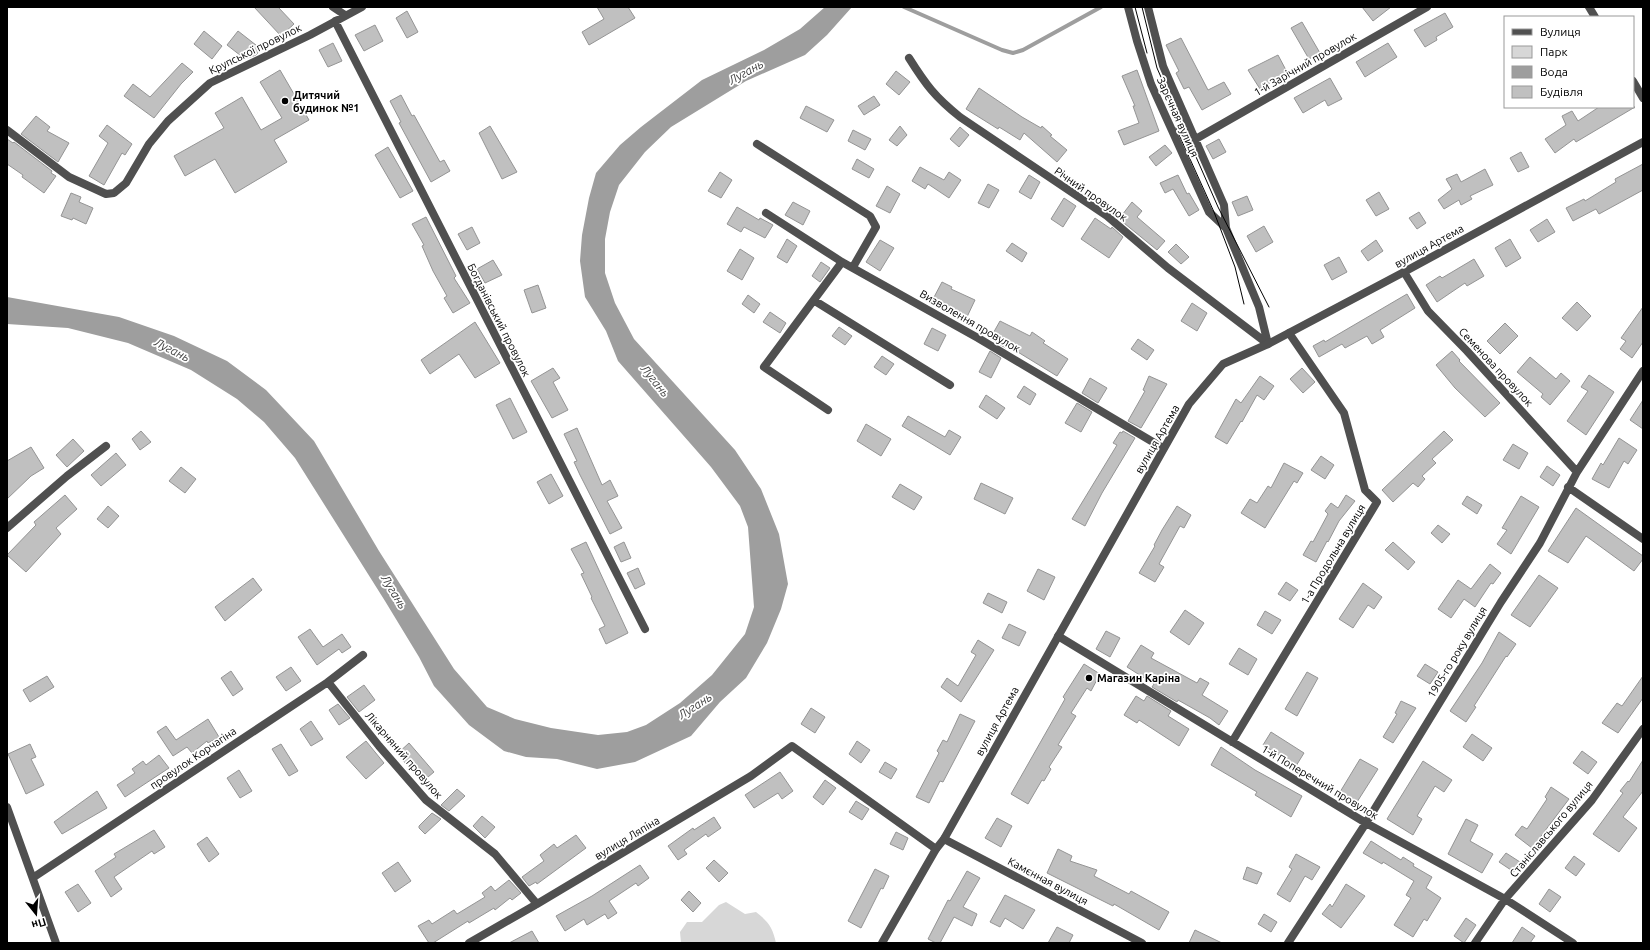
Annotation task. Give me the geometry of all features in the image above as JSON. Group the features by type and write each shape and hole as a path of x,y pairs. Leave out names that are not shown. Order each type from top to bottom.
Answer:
{"street":[{"path":"333,7 345,15"},
{"name":"Крупської провулок","path":"7,130 69,177 106,194 114,193 126,183 149,144 168,121 210,83 362,7"},
{"name":"Зарєчная вулиця","path":"1128,7 1151,84 1209,212 1226,228"},
{"name":"Зарєчная вулиця","path":"1148,7 1163,66 1194,140 1224,205 1226,228 1259,307 1268,344"},
{"name":"1-й Зарічний провулок","path":"1194,140 1428,7"},
{"path":"1589,7 1594,16"},
{"name":"Богданівський провулок","path":"335,21 645,629"},
{"name":"Річний провулок","path":"909,58 925,84 938,99 960,118 1106,216 1168,268 1268,344"},
{"path":"1634,83 1643,98"},
{"name":"вулиця Артема","path":"882,943 933,846 944,839 1163,448 1189,404 1223,364 1289,333 1643,142"},
{"path":"757,144 870,216 876,227 852,267"},
{"name":"Визволення провулок","path":"766,213 842,262 978,338 1163,448"},
{"path":"828,410 764,367 815,301 842,262"},
{"name":"Семенова провулок","path":"1404,272 1428,311 1467,351 1577,472"},
{"path":"815,301 950,385"},
{"name":"1-а Продольна вулиця","path":"1232,742 1377,502 1365,490 1344,413 1289,333"},
{"name":"1905-го року вулиця","path":"1288,943 1366,823 1501,602 1540,543 1577,472 1643,372"},
{"path":"7,528 67,476 106,446"},
{"path":"1568,487 1643,539"},
{"name":"1-й Поперечний провулок","path":"1058,636 1366,823 1505,899 1573,943"},
{"name":"провулок Корчагіна","path":"34,877 328,682 363,655"},
{"name":"Лікарняний провулок","path":"328,682 379,746 426,800 495,854 537,904"},
{"name":"Станіславського вулиця","path":"1475,943 1505,899 1592,800 1643,729"},
{"name":"вулиця Ляпіна","path":"469,943 751,776 792,746 933,846"},
{"path":"7,807 34,877 56,943"},
{"name":"Камєнная вулиця","path":"944,839 1142,943"}],"green space":[{"path":"726,902 745,914 756,912 760,915 772,929 776,943 681,943 680,932 687,922 702,922 719,905"}],"water":[{"name":"Лугань","path":"825,7 852,7 827,35 805,55 746,81 671,127 645,152 619,185 610,212 605,239 605,273 615,303 634,339 735,450 761,489 779,534 788,584 781,609 767,643 746,678 720,702 691,736 635,762 597,769 557,759 526,757 504,751 469,725 434,686 419,657 385,601 295,458 264,422 237,399 191,370 128,343 68,328 7,324 7,297 119,317 174,336 227,361 266,390 314,441 379,551 454,669 487,707 515,719 551,728 598,735 627,732 646,725 680,703 712,675 745,634 754,607 748,527 740,506 711,467 618,361 606,331 585,297 580,261 582,235 589,198 596,173 620,145 641,127 702,80 764,50 800,29"}],"building":[{"path":"254,7 278,7 294,24 281,36"},
{"path":"597,7 628,7 635,18 589,45 582,32 604,19"},
{"path":"1362,7 1391,7 1373,21"},
{"path":"407,11 418,32 407,38 396,18"},
{"path":"1445,13 1453,27 1436,37 1437,40 1425,47 1414,30"},
{"path":"1302,22 1320,53 1309,59 1291,28"},
{"path":"375,25 383,41 364,51 355,35"},
{"path":"204,31 222,46 212,59 194,44"},
{"path":"238,31 261,49 256,55 245,59 227,45"},
{"path":"1181,38 1208,90 1224,82 1231,94 1202,110 1189,87 1184,89 1176,73 1179,71 1166,45"},
{"path":"333,43 342,61 328,67 319,50"},
{"path":"1388,43 1397,57 1365,77 1356,62"},
{"path":"1278,55 1287,72 1260,89 1248,70"},
{"path":"182,63 193,72 181,84 154,118 124,96 133,84 150,97"},
{"path":"280,70 309,120 274,140 287,162 235,193 215,159 185,176 174,156 224,128 215,113 242,97 261,130 282,118 260,82"},
{"path":"1137,70 1159,131 1124,145 1118,131 1139,123 1133,106 1135,106 1122,76"},
{"path":"896,71 910,82 899,95 886,84"},
{"path":"1330,78 1342,99 1328,106 1325,100 1303,113 1294,98"},
{"path":"979,88 1022,117 1041,128 1042,126 1052,135 1050,136 1067,150 1057,162 1024,133 1020,140 999,127 998,129 966,109"},
{"path":"401,95 440,162 444,160 450,171 431,182 399,123 401,122 390,101"},
{"path":"874,96 880,105 864,115 858,106"},
{"path":"806,106 834,120 827,132 800,118"},
{"path":"1598,108 1633,108 1576,142 1574,139 1555,153 1545,139 1566,125 1562,116 1572,111 1578,121"},
{"path":"36,116 50,127 47,131 69,143 58,162 21,134"},
{"path":"107,125 132,144 125,155 122,153 104,185 89,176 108,143 99,136"},
{"path":"490,126 517,172 502,179 479,133"},
{"path":"900,126 907,135 897,146 889,140"},
{"path":"960,127 969,135 959,147 950,139"},
{"path":"853,130 871,139 865,150 848,141"},
{"path":"7,139 13,143 14,142 52,171 51,173 56,176 44,193 22,177 23,175 7,164"},
{"path":"1219,139 1226,152 1213,159 1206,146"},
{"path":"1165,145 1172,153 1156,166 1149,157"},
{"path":"388,147 413,191 400,198 375,155"},
{"path":"1521,152 1529,167 1518,172 1510,158"},
{"path":"857,159 874,169 869,178 852,169"},
{"path":"1643,164 1643,190 1599,214 1596,209 1573,221 1566,208 1584,199 1585,201 1616,182 1615,179"},
{"path":"920,167 944,180 949,172 961,180 949,198 928,184 925,189 912,181"},
{"path":"1485,169 1493,185 1470,196 1472,199 1461,205 1459,200 1444,209 1438,200 1452,189 1446,179 1457,174 1461,182"},
{"path":"720,172 732,180 721,198 708,191"},
{"path":"1029,175 1040,182 1031,199 1019,192"},
{"path":"1178,175 1187,194 1189,193 1199,210 1189,216 1173,189 1165,193 1160,183"},
{"path":"988,184 999,190 989,208 978,203"},
{"path":"887,186 900,194 890,213 876,206"},
{"path":"1379,192 1389,209 1376,216 1366,200"},
{"path":"71,193 81,197 79,202 93,208 86,224 73,218 72,220 61,216"},
{"path":"1247,196 1253,210 1238,216 1232,202"},
{"path":"1064,198 1076,206 1063,227 1051,219"},
{"path":"793,202 810,211 803,225 785,215"},
{"path":"1132,202 1142,211 1137,217 1165,241 1157,250 1119,219"},
{"path":"737,207 759,220 760,218 773,225 765,238 744,227 741,232 727,224"},
{"path":"1419,212 1426,223 1417,229 1409,218"},
{"path":"426,217 456,276 454,278 470,303 453,313 444,298 447,296 433,271 422,246 424,245 412,224"},
{"path":"1095,218 1111,229 1112,227 1123,237 1109,258 1081,239"},
{"path":"1547,219 1555,232 1538,242 1530,230"},
{"path":"1264,226 1273,242 1256,252 1247,236"},
{"path":"472,227 480,243 467,250 458,234"},
{"path":"787,239 797,246 787,263 777,257"},
{"path":"1510,239 1521,258 1506,267 1495,248"},
{"path":"880,240 894,248 880,271 866,262"},
{"path":"1376,240 1383,251 1368,261 1361,251"},
{"path":"1012,243 1027,253 1022,262 1006,251"},
{"path":"1176,244 1189,257 1181,264 1168,252"},
{"path":"740,249 754,258 742,280 727,271"},
{"path":"1339,257 1347,272 1332,280 1324,265"},
{"path":"1474,259 1484,276 1467,286 1465,283 1437,302 1426,285 1440,276 1442,278"},
{"path":"493,260 502,275 485,283 477,269"},
{"path":"821,262 830,268 820,282 812,276"},
{"path":"942,282 952,287 951,289 975,300 966,319 932,301"},
{"path":"538,285 546,308 532,313 524,290"},
{"path":"1407,294 1415,308 1380,330 1384,337 1372,344 1367,336 1345,348 1342,344 1319,357 1313,346 1324,340 1325,342"},
{"path":"748,295 760,304 754,313 742,304"},
{"path":"1577,302 1591,316 1577,331 1562,318"},
{"path":"1192,303 1207,313 1197,331 1181,321"},
{"path":"1643,307 1643,342 1632,358 1620,349 1626,341 1621,338"},
{"path":"770,312 786,323 780,333 763,322"},
{"path":"1000,321 1030,336 1032,332 1045,341 1043,343 1068,359 1057,376 1008,346 1006,348 995,342 996,340 991,337"},
{"path":"475,322 500,363 475,378 459,354 430,374 421,360"},
{"path":"1505,323 1518,336 1500,354 1487,341"},
{"path":"839,327 852,336 845,345 832,336"},
{"path":"932,328 946,335 938,351 924,344"},
{"path":"1138,339 1154,350 1147,360 1131,349"},
{"path":"990,351 1001,358 991,378 979,372"},
{"path":"1452,351 1460,360 1459,361 1500,403 1485,417 1455,388 1436,365"},
{"path":"882,356 894,364 886,375 874,367"},
{"path":"1530,357 1556,379 1561,373 1570,381 1550,405 1541,397 1543,394 1517,372"},
{"path":"553,368 560,378 553,382 568,410 552,418 531,381"},
{"path":"1302,368 1315,382 1303,393 1290,379"},
{"path":"1589,375 1614,392 1586,435 1567,421 1588,391 1581,387"},
{"path":"1149,376 1167,384 1141,428 1128,421 1145,391 1143,390"},
{"path":"1260,376 1274,386 1264,400 1257,395 1242,422 1241,421 1227,444 1215,437 1236,399 1241,403"},
{"path":"1090,378 1107,388 1098,403 1082,393"},
{"path":"1024,386 1036,394 1030,405 1017,397"},
{"path":"986,395 1005,408 997,419 979,407"},
{"path":"510,398 527,432 513,439 496,405"},
{"path":"1643,400 1643,429 1630,420"},
{"path":"1077,403 1092,412 1081,432 1065,423"},
{"path":"908,416 945,437 949,430 961,437 950,455 902,426"},
{"path":"866,424 891,439 881,456 857,441"},
{"path":"577,428 602,485 610,480 618,496 607,501 622,528 610,534 574,462 577,461 564,434"},
{"path":"141,431 151,442 140,450 132,439"},
{"path":"1123,431 1135,438 1102,493 1085,526 1072,519 1117,445 1113,443 1120,432 1122,433"},
{"path":"1444,431 1453,440 1432,459 1436,463 1422,476 1425,479 1418,487 1413,483 1393,502 1382,490"},
{"path":"1619,438 1637,450 1628,464 1624,461 1609,488 1592,479 1601,463 1603,465"},
{"path":"73,439 84,451 67,467 56,455"},
{"path":"1513,444 1528,453 1519,469 1503,460"},
{"path":"31,447 44,468 31,476 7,499 7,461"},
{"path":"116,453 126,465 101,486 91,475"},
{"path":"1321,456 1334,465 1325,479 1311,470"},
{"path":"1284,463 1303,473 1297,483 1294,481 1265,528 1241,513 1250,499 1257,503 1268,486 1271,488"},
{"path":"1547,466 1560,475 1553,486 1540,477"},
{"path":"181,467 196,479 185,493 169,481"},
{"path":"551,474 563,496 549,504 537,482"},
{"path":"981,483 1013,498 1005,514 974,499"},
{"path":"900,484 922,497 914,510 892,497"},
{"path":"65,495 77,509 56,528 61,534 26,572 7,555 36,525 34,522"},
{"path":"1346,495 1355,501 1339,521 1316,562 1303,555 1311,541 1313,542 1328,514 1325,511 1331,503 1338,508"},
{"path":"1467,496 1482,505 1477,514 1462,504"},
{"path":"1521,496 1539,507 1511,554 1497,544 1507,530 1502,528"},
{"path":"108,506 119,516 108,528 97,519"},
{"path":"1177,506 1191,515 1184,528 1180,526 1159,564 1164,567 1155,582 1139,573 1155,546 1154,545 1162,530"},
{"path":"1576,508 1643,556 1643,559 1634,571 1586,536 1568,563 1548,551"},
{"path":"1438,525 1450,534 1442,543 1431,533"},
{"path":"586,542 628,633 606,644 599,629 605,626 581,574 584,573 571,549"},
{"path":"624,542 631,558 621,562 614,547"},
{"path":"1393,542 1415,562 1408,570 1385,550"},
{"path":"1490,564 1501,573 1493,584 1491,583 1475,607 1464,599 1451,618 1438,609 1458,580 1471,589"},
{"path":"638,568 645,584 635,589 627,573"},
{"path":"1038,569 1055,577 1044,600 1027,591"},
{"path":"1539,575 1558,588 1530,627 1511,615"},
{"path":"253,578 262,590 225,621 215,607"},
{"path":"1286,582 1298,590 1290,601 1278,594"},
{"path":"1363,583 1382,597 1374,609 1368,605 1353,628 1339,619"},
{"path":"988,593 1007,602 1002,613 983,603"},
{"path":"1185,610 1204,623 1189,645 1170,632"},
{"path":"1265,611 1281,620 1272,634 1257,625"},
{"path":"1009,624 1026,632 1019,646 1002,638"},
{"path":"310,629 323,647 342,634 351,647 342,653 339,649 317,665 298,637"},
{"path":"1106,631 1120,638 1110,657 1096,649"},
{"path":"1499,632 1516,644 1507,657 1506,656 1474,706 1476,707 1466,722 1450,711 1482,663"},
{"path":"978,640 994,650 961,702 941,687 947,678 958,686 976,655 971,652"},
{"path":"1141,645 1154,653 1151,658 1197,683 1200,678 1209,683 1202,695 1228,711 1219,725 1210,718 1178,700 1177,702 1152,687 1154,684 1127,667"},
{"path":"1239,648 1257,659 1248,675 1229,664"},
{"path":"1084,664 1100,674 1091,691 1087,688 1071,713 1076,716 1058,745 1062,747 1049,767 1051,769 1044,781 1042,780 1028,804 1011,794 1065,699 1063,697"},
{"path":"1425,664 1438,672 1430,684 1417,676"},
{"path":"291,667 301,681 286,691 276,677"},
{"path":"231,671 243,689 233,696 221,678"},
{"path":"1307,672 1318,678 1297,716 1285,709"},
{"path":"47,676 54,687 30,702 23,690"},
{"path":"1643,676 1643,698 1618,733 1602,723 1617,703 1622,706"},
{"path":"364,685 375,700 359,712 347,697"},
{"path":"1136,696 1144,701 1147,696 1171,711 1168,716 1189,729 1179,746 1139,720 1137,723 1124,715"},
{"path":"1401,701 1416,708 1393,743 1383,737 1397,714 1395,713"},
{"path":"338,704 350,718 339,725 329,710"},
{"path":"811,708 825,717 815,733 801,724"},
{"path":"960,714 975,721 943,782 940,781 929,803 916,797 939,753 937,751 943,740 947,742"},
{"path":"208,719 219,737 208,743 207,741 192,753 187,747 173,756 157,732 166,726 176,740"},
{"path":"311,721 323,739 311,746 300,729"},
{"path":"1271,732 1304,753 1296,766 1263,745"},
{"path":"1472,734 1492,748 1483,761 1463,747"},
{"path":"366,741 384,763 366,779 346,757"},
{"path":"857,741 870,750 861,763 849,754"},
{"path":"409,743 434,772 422,782 397,754"},
{"path":"30,744 36,757 31,759 44,785 26,794 8,754"},
{"path":"281,744 298,771 289,776 272,749"},
{"path":"1221,747 1255,770 1302,796 1291,817 1255,795 1257,792 1211,765"},
{"path":"1582,751 1597,762 1588,774 1573,763"},
{"path":"159,755 169,768 125,797 117,785 135,773 132,769 143,761 146,765"},
{"path":"1360,759 1378,769 1357,802 1340,792"},
{"path":"1643,760 1643,791 1623,817 1637,828 1619,852 1593,834 1623,793 1620,791 1628,781 1629,782"},
{"path":"1423,761 1452,780 1444,792 1435,786 1417,816 1422,819 1413,835 1387,819"},
{"path":"885,762 897,769 891,779 879,772"},
{"path":"239,770 252,791 240,798 227,778"},
{"path":"780,772 793,791 782,799 778,793 754,808 745,795"},
{"path":"825,780 836,788 823,805 813,797"},
{"path":"1551,787 1569,799 1532,848 1515,835 1522,826 1527,829 1547,799 1545,797"},
{"path":"457,789 465,796 449,811 441,805"},
{"path":"97,791 107,808 62,834 54,822"},
{"path":"856,801 869,809 862,820 849,812"},
{"path":"432,813 441,819 425,834 419,826"},
{"path":"482,816 495,827 485,838 473,826"},
{"path":"714,817 721,828 708,837 706,834 684,850 687,854 678,860 668,846 693,828 694,830"},
{"path":"997,818 1012,826 1001,847 985,838"},
{"path":"1466,819 1478,825 1470,841 1493,854 1482,873 1448,854"},
{"path":"154,830 165,847 154,854 152,851 114,877 122,889 111,897 95,871 116,857 114,854"},
{"path":"896,832 908,838 903,850 890,844"},
{"path":"576,835 586,848 537,884 536,882 529,886 522,877 544,861 540,855 554,844 557,848"},
{"path":"207,837 219,854 209,862 197,844"},
{"path":"1371,841 1401,860 1403,857 1414,864 1413,866 1432,877 1426,888 1441,898 1427,921 1424,919 1413,937 1394,925 1411,898 1406,895 1414,881 1383,862 1382,864 1363,853"},
{"path":"1058,849 1072,856 1070,861 1097,870 1094,876 1129,894 1131,891 1169,912 1159,930 1114,904 1113,906 1047,873"},
{"path":"1506,853 1520,862 1514,872 1499,862"},
{"path":"1296,854 1320,867 1312,880 1305,876 1290,902 1277,894 1292,869 1289,867"},
{"path":"1574,856 1585,864 1576,876 1565,868"},
{"path":"714,860 728,873 719,882 706,868"},
{"path":"398,862 411,881 395,892 382,873"},
{"path":"640,865 649,878 638,886 636,883 609,901 617,913 608,919 605,914 587,925 584,919 565,931 556,916 592,896"},
{"path":"1247,867 1262,873 1257,884 1243,879"},
{"path":"875,869 889,876 883,889 881,888 861,928 848,921"},
{"path":"967,871 980,878 963,907 977,914 972,926 954,917 940,943 936,943 928,939 948,900 950,901"},
{"path":"509,880 521,893 512,900 510,898 495,910 494,908 469,923 468,921 433,943 429,943 418,926 429,920 432,924 454,910 457,914 485,897 482,893 491,886 495,891"},
{"path":"78,884 91,903 78,912 65,892"},
{"path":"1346,884 1365,896 1341,928 1322,914 1330,904 1332,907"},
{"path":"1549,889 1561,897 1550,912 1539,904"},
{"path":"689,891 701,903 693,912 681,900"},
{"path":"1005,895 1035,910 1023,929 1005,918 1000,927 990,922"},
{"path":"1264,914 1277,922 1271,932 1258,924"},
{"path":"1466,918 1476,925 1464,943 1454,936"},
{"path":"1057,927 1073,935 1069,943 1048,943"},
{"path":"1522,927 1535,936 1530,943 1512,943"},
{"path":"1195,930 1222,943 1189,943"},
{"path":"532,931 539,943 509,943"}],"waterway":[{"path":"904,7 1002,50 1013,53 1023,50 1101,7"}],"tram line":[{"path":"1135,7 1147,53"},
{"path":"1142,7 1157,68 1218,207 1269,307"},
{"path":"1176,128 1214,212 1235,267 1244,304"}],"place":[{"name":"Дитячий будинок №1","path":"285,101"},
{"name":"Магазин Каріна","path":"1089,678"}]}
